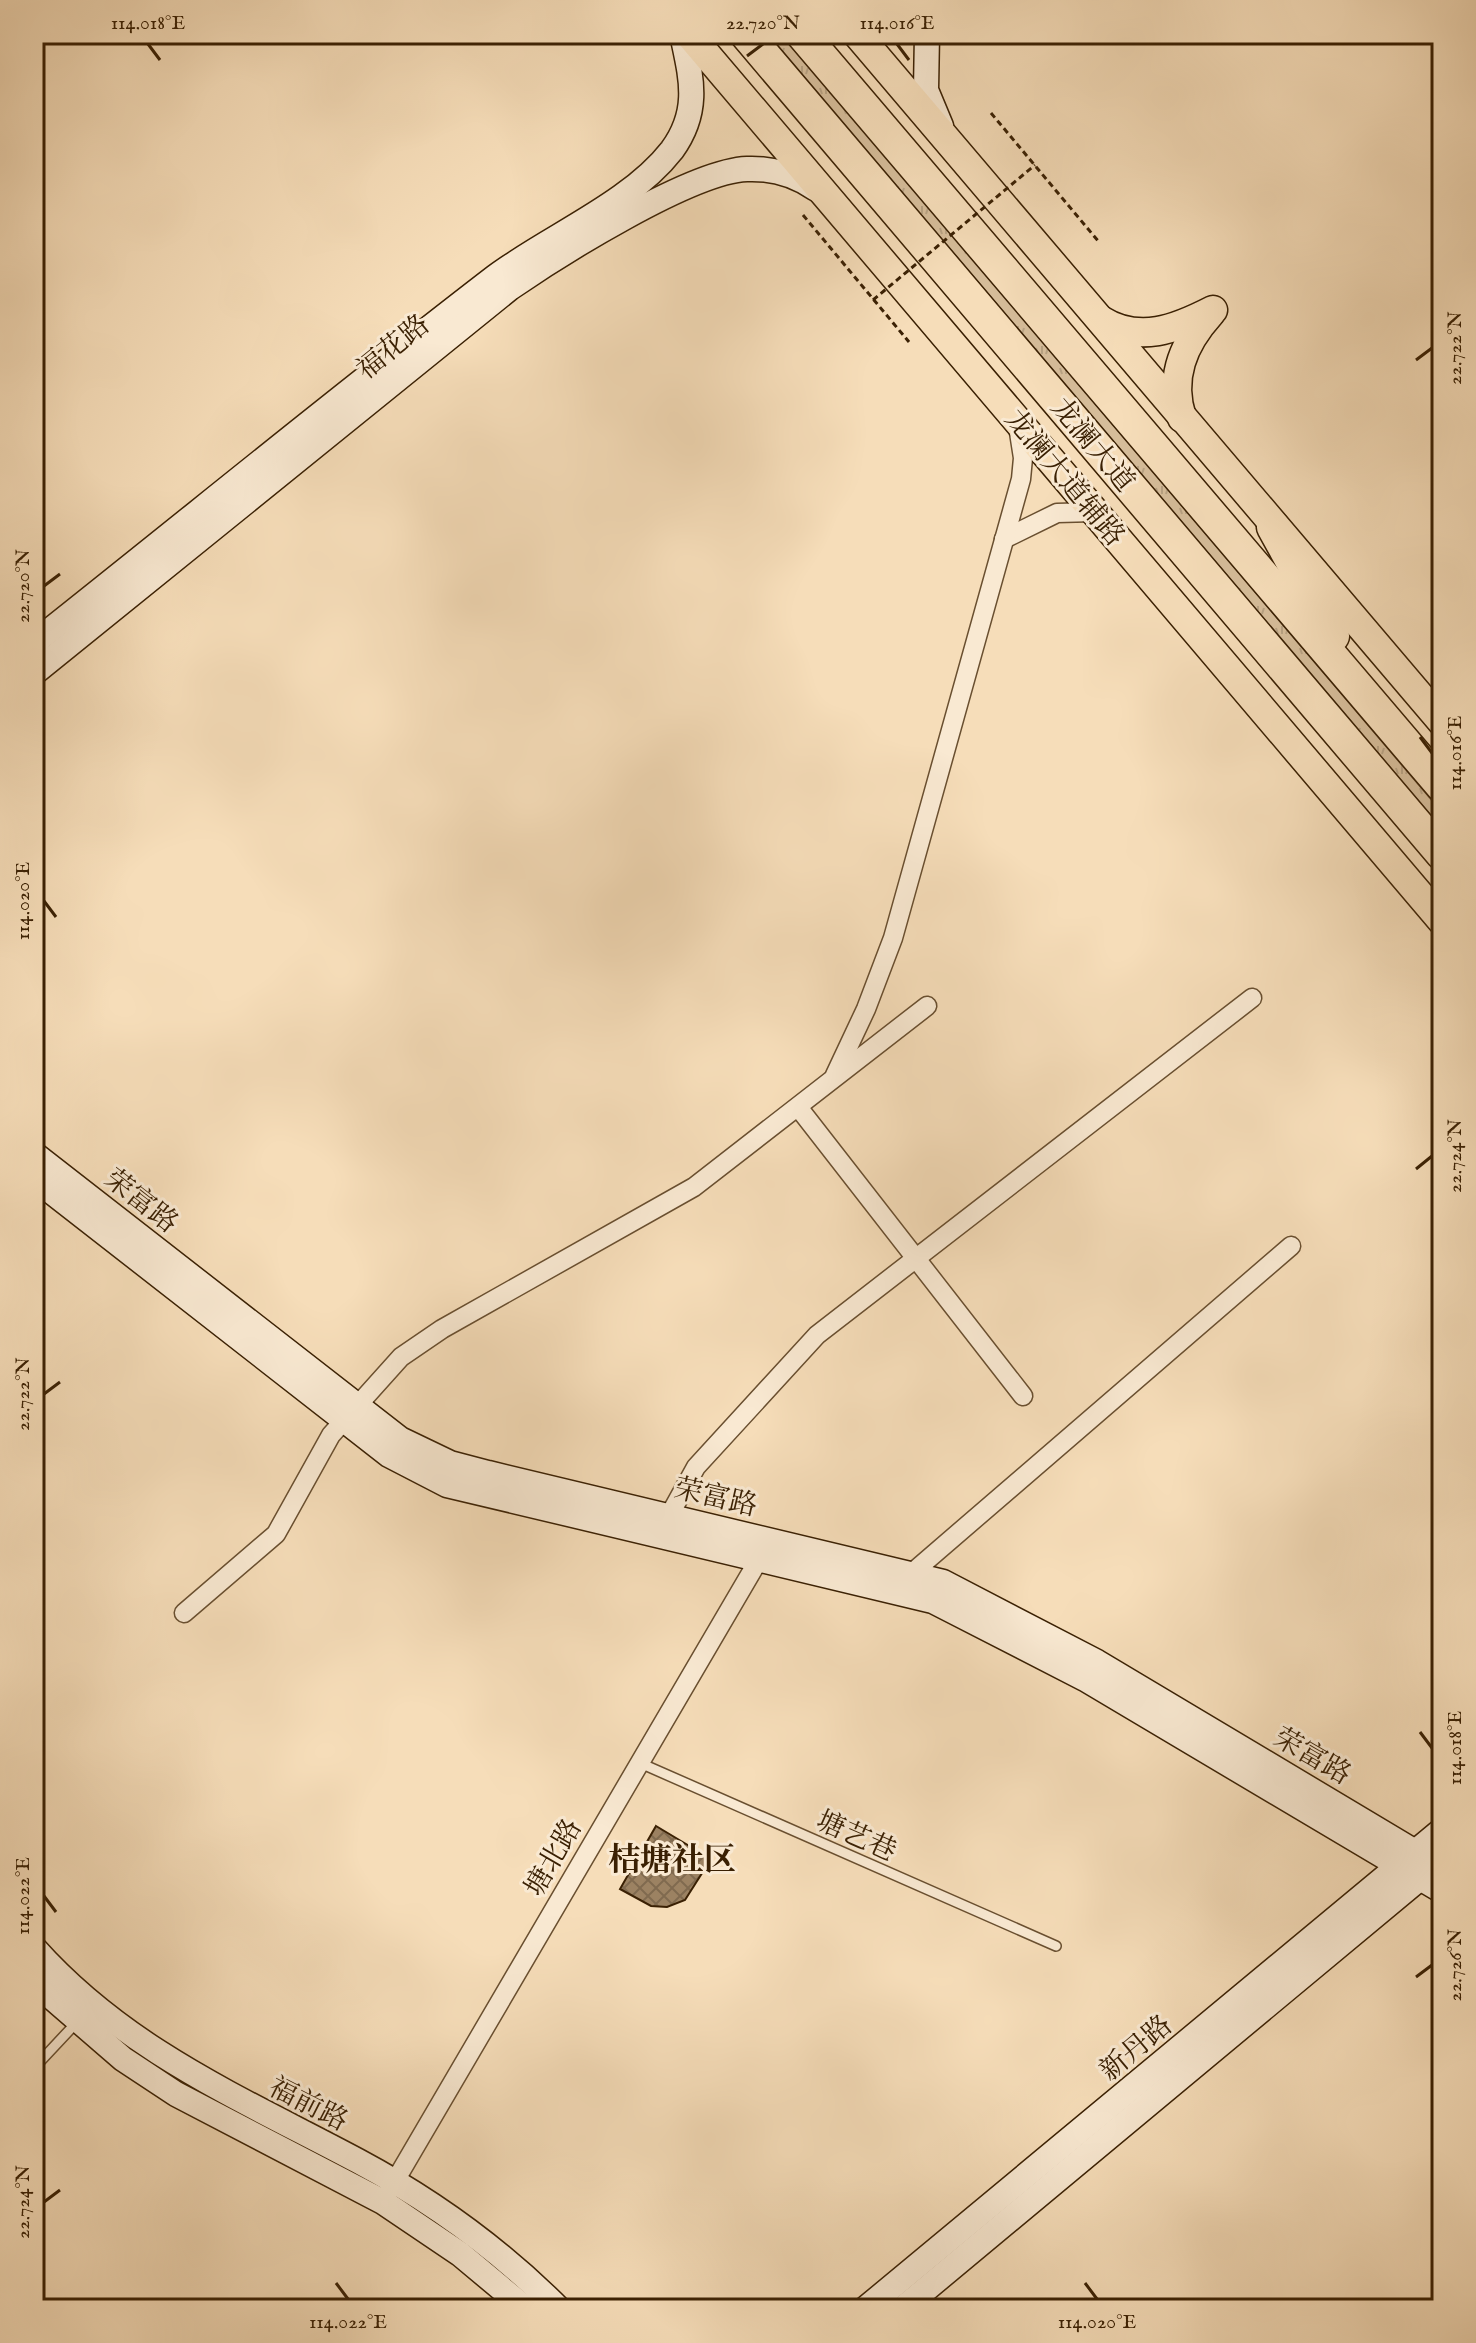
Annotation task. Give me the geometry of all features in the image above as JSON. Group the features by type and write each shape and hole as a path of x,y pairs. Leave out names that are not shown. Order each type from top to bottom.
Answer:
{"highway":[{"name":"龙澜大道","path":"746,34 1442,854"},
{"name":"龙澜大道","path":"802,34 1442,786"},
{"path":"1273,527 1368,698"}],"main road":[{"name":"龙澜大道辅路","path":"689,34 1442,921"},
{"path":"857,34 1273,527 1320,576 1442,722"},
{"path":"1099,318 1131,333 1156,333 1183,326 1213,310 1192,334 1178,371 1176,390 1183,420"}],"street":[{"name":"福花路","path":"34,643 497,276 653,170 674,146 690,109 692,72 682,34"},
{"path":"927,34 926,90 935,117 954,148"},
{"name":"福花路","path":"34,673 510,288 553,259 650,205 724,172 745,169 791,175 828,198"},
{"path":"832,1081 866,1009 893,938 1021,479 1023,458 1017,419"},
{"path":"1004,539 1038,519 1057,513 1095,512"},
{"path":"669,1516 696,1467 756,1404 799,1351 1252,998"},
{"path":"184,1613 276,1534 291,1512 323,1447 401,1357 694,1187 927,1006"},
{"path":"798,1107 1023,1396"},
{"name":"荣富路","path":"34,1154 350,1413 389,1455 447,1485 765,1549 912,1573 975,1595 1097,1662 1429,1869"},
{"name":"荣富路","path":"34,1178 350,1413 400,1439 450,1463 669,1516 966,1615 1429,1869"},
{"path":"912,1573 1291,1246"},
{"name":"塘北路","path":"389,2192 765,1549"},
{"name":"新丹路","path":"902,2309 1429,1869 1442,1830"},
{"name":"新丹路","path":"865,2309 1429,1869"},
{"name":"福前路","path":"34,1948 89,2002 188,2074 389,2192 526,2309"},
{"name":"福前路","path":"34,1982 77,2022 176,2094 389,2192 474,2235 559,2309"}],"lane":[{"name":"塘艺巷","path":"640,1763 1056,1946"},
{"path":"34,2068 77,2022"}],"path":[{"path":"991,113 1099,242"},
{"path":"873,300 1035,165"},
{"path":"803,215 909,342"}],"green space":[{"path":"767,34 782,34 1442,812 1442,829"}],"building":[{"path":"656,1826 711,1859 685,1900 667,1907 651,1906 620,1889"}],"district":[{"name":"桔塘社区","path":"672,1859"}]}
